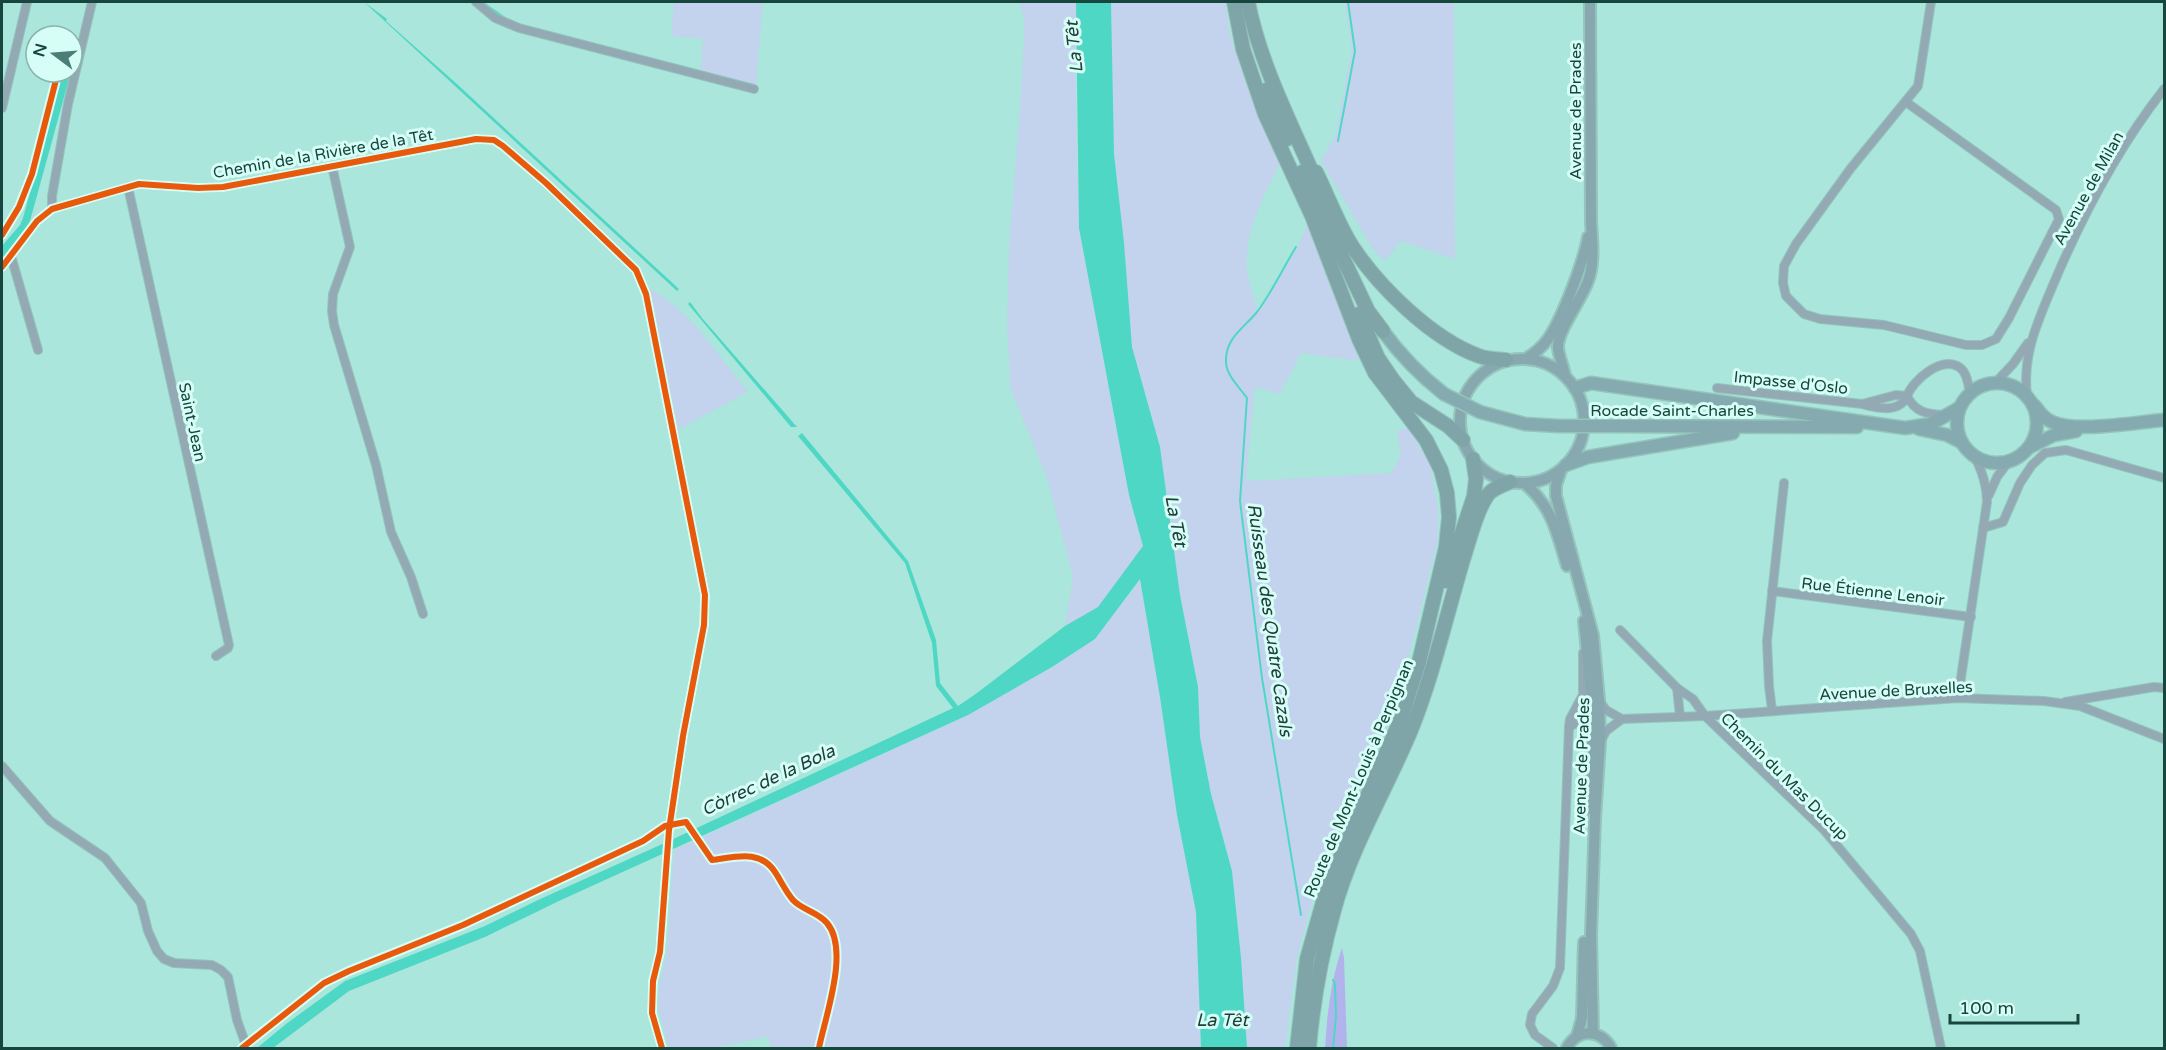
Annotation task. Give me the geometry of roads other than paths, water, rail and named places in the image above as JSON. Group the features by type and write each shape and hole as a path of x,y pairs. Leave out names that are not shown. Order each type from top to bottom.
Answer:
{"highway":[{"path":"1239,2 1247,63 1265,114 1312,216 1359,339 1375,373 1426,440 1441,470 1448,493 1449,517 1446,547 1419,662 1398,727"},
{"path":"1239,2 1383,331"},
{"path":"1239,2 1248,50 1288,142 1368,311 1383,331"},
{"path":"1247,63 1338,260 1378,358 1411,402 1448,426 1463,440"},
{"path":"1283,105 1351,245 1373,276 1394,298 1458,346 1480,357 1506,360"},
{"path":"1459,558 1474,496 1476,479 1473,459"},
{"path":"1459,558 1486,496 1495,488 1517,483"},
{"name":"Route de Mont-Louis à Perpignan","path":"1297,1048 1307,959 1322,906 1346,843 1413,695 1459,558"},
{"name":"Route de Mont-Louis à Perpignan","path":"1309,1048 1320,965 1335,907 1352,860 1396,764 1427,687 1459,558"}],"main road":[{"name":"Avenue de Prades","path":"1565,375 1558,346 1561,332 1580,301 1590,278 1593,245 1590,2"},
{"name":"Avenue de Prades","path":"1527,358 1548,339 1558,320 1586,246 1591,221"},
{"name":"Rocade Saint-Charles","path":"1383,331 1412,366 1444,394 1480,412 1525,424 1905,428 1932,431 1961,442"},
{"path":"1563,467 1575,454 1583,433 1582,409 1575,388 1565,375 1555,367 1527,358 1506,360 1479,375 1467,391 1459,420 1463,440 1473,459 1483,470 1494,477 1517,483 1543,480 1563,467 1588,457 1783,427"},
{"path":"2030,399 2037,414 2037,426 2035,437 2020,456 2009,461 1986,462 1975,457 1961,442 1957,431 1959,408 1970,393 1986,384 1996,382 2018,388 2030,399 2043,417 2065,426 2164,420"},
{"path":"1575,388 1591,383 1905,428"},
{"name":"Rocade Saint-Charles","path":"1905,428 1931,424 1959,408"},
{"path":"2029,447 2043,439 2064,432 2164,425"},
{"name":"Avenue de Prades","path":"1563,467 1556,485 1556,496 1593,635 1599,700 1600,742 1591,935 1593,1033"},
{"name":"Avenue de Prades","path":"1517,483 1541,499 1550,516 1583,616 1591,684 1592,727 1582,1018 1577,1036"},
{"path":"1567,1048 1577,1036 1593,1033 1603,1037 1611,1048"}],"street":[{"path":"2,267 37,221 52,208 52,196 68,104 92,2"},
{"path":"476,2 495,18 519,28 754,89"},
{"path":"1906,102 2056,210 2059,219 2009,318 1996,339 1982,345 1966,345 1884,325 1820,319 1798,309 1786,296 1782,283 1784,266 1796,244 1851,168 1918,86 1931,2"},
{"path":"2,108 26,6"},
{"name":"Avenue de Milan","path":"2030,399 2026,364 2031,339 2080,222 2105,177 2164,89"},
{"name":"Chemin de la Rivière de la Têt","path":"52,208 139,184 198,188 223,187 476,139 494,140 546,183 636,270 646,294 705,594 704,625 683,736 669,830 660,952 651,1000 652,1013 662,1048"},
{"path":"332,166 350,247 333,294 334,325 376,465 391,532 411,578 423,614"},
{"name":"Saint-Jean","path":"128,187 229,645 216,656"},
{"path":"11,256 38,350"},
{"name":"Avenue de Milan","path":"1996,382 2013,364 2031,339"},
{"path":"1947,416 1918,411 1907,396 1910,387 1918,378 1948,364 1960,368 1966,376 1970,393"},
{"name":"Impasse d'Oslo","path":"1717,387 1862,404 1896,395 1907,396"},
{"path":"1983,528 2003,522 2020,483 2032,465 2045,453 2067,450 2164,477"},
{"path":"1958,698 1987,502 1984,475 1975,457"},
{"path":"1987,502 1997,477 2009,461"},
{"path":"1772,711 1767,641 1784,483"},
{"name":"Rue Étienne Lenoir","path":"1773,591 1971,617"},
{"path":"1567,1048 1559,1045 1552,1047 1534,1035 1530,1025 1532,1014 1553,986 1560,968 1569,728 1570,719 1583,695 1583,616"},
{"name":"Chemin du Mas Ducup","path":"1620,630 1677,688 1693,699 1705,716 1824,830 1911,934 1920,951 1941,1048"},
{"path":"2061,702 2164,684"},
{"path":"1677,688 1680,716"},
{"name":"Avenue de Bruxelles","path":"1623,719 1705,716 1958,698 2061,702 2080,706 2164,739"},
{"path":"1599,700 1606,710 1623,719 1606,731 1600,742"},
{"path":"1569,728 1580,721 1592,727"},
{"path":"2,766 50,820 105,858 141,903 148,931 157,951 164,959 174,963 212,965 228,977 237,1020 247,1048"}],"water":[{"path":"364,2 387,19 386,21 679,289 677,291"},
{"name":"La Têt","path":"1076,2 1111,2 1114,154 1132,347 1160,447 1180,595 1198,687 1200,737 1211,794 1232,871 1247,1048 1201,1048 1196,912 1177,815 1140,579 1095,639 1052,667 968,715 561,900 485,937 349,991 273,1048 257,1048 345,981 485,926 953,708 936,686 932,643 905,563 798,436 802,433 908,561 936,640 940,683 958,706 1065,626 1098,607 1143,546 1129,495 1079,228"},
{"path":"60,84 68,84 30,221 2,258 2,246 20,225"},
{"path":"690,302 797,427 791,427 688,304"}],"waterway":[{"path":"482,2 505,18"},
{"name":"Ruisseau des Quatre Cazals","path":"1338,141 1355,51 1348,2"},
{"path":"640,56 753,85"},
{"name":"Ruisseau des Quatre Cazals","path":"1296,247 1257,312 1232,340 1226,362 1231,376 1247,398 1240,501 1262,678 1301,915"},
{"name":"Ruisseau des Quatre Cazals","path":"1333,980 1336,1016 1333,1048"}],"water label":[{"name":"Còrrec de la Bola","path":"768,780"}]}
